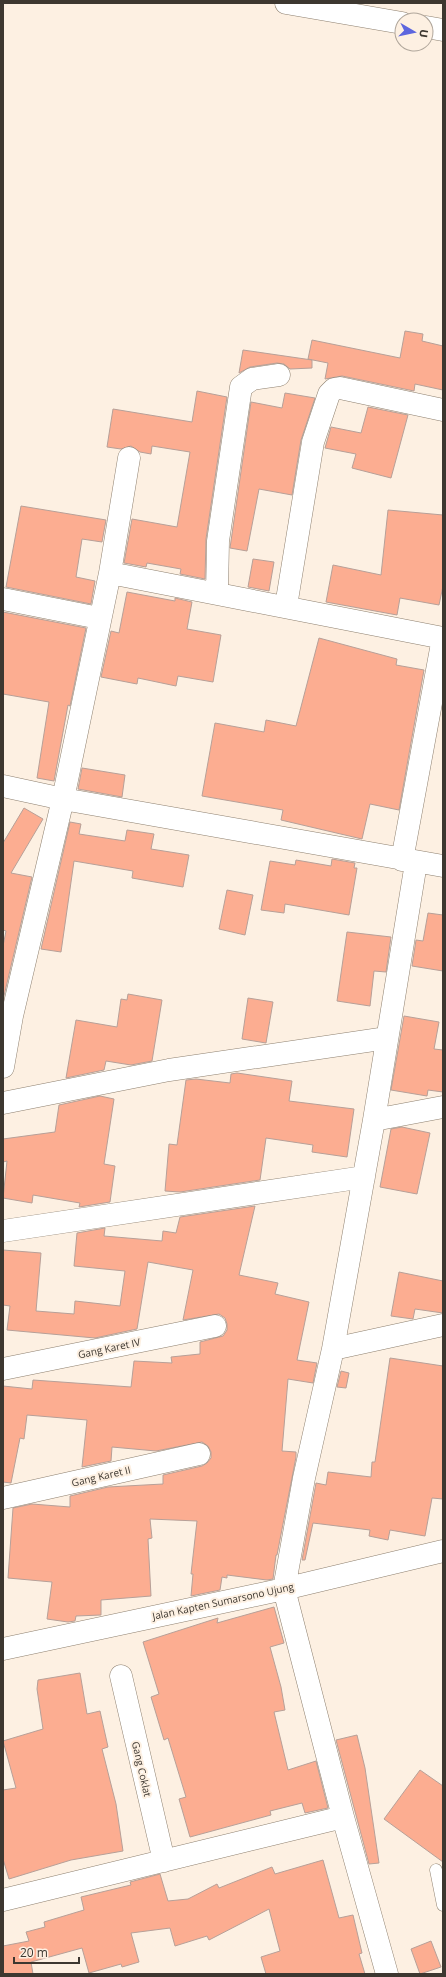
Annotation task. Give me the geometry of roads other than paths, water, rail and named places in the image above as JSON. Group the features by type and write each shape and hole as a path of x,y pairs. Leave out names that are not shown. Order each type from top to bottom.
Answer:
{"street":[{"path":"286,3 318,6 394,21"},
{"path":"217,593 218,541 241,387 252,379 280,375"},
{"path":"286,606 313,442 329,394 334,389 340,388 443,410"},
{"path":"3,1067 7,1015 63,799 110,572 128,458"},
{"path":"110,572 443,638 409,862 387,1038 374,1120 333,1349 304,1478 284,1588 343,1817 387,1974"},
{"path":"3,599 100,618"},
{"path":"3,786 63,799 409,862 443,866"},
{"path":"3,1103 170,1070 387,1038"},
{"path":"374,1120 443,1107"},
{"path":"3,1231 364,1177"},
{"path":"333,1349 443,1325"},
{"name":"Gang Karet IV","path":"3,1369 215,1326"},
{"name":"Gang Karet II","path":"3,1498 199,1454"},
{"name":"Jalan Kapten Sumarsono Ujung","path":"3,1649 284,1588 443,1551"},
{"name":"Gang Coklat","path":"121,1676 164,1861"},
{"path":"3,1900 343,1817"}],"lane":[{"path":"436,1870 443,1905"}]}
